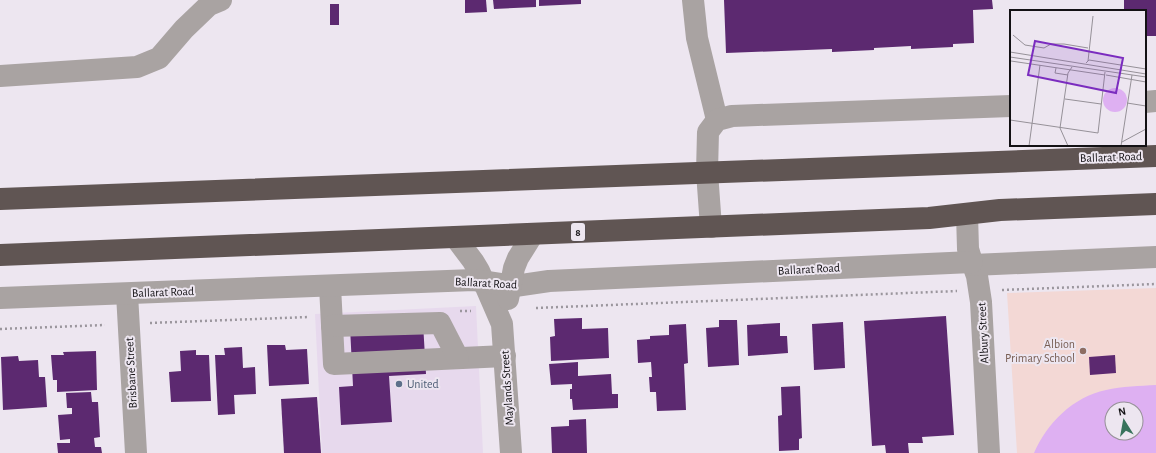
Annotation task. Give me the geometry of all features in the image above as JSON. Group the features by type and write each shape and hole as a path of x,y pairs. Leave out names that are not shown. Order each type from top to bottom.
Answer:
{"highway":[{"name":"Ballarat Road","path":"0,199 1156,156"},
{"name":"8","path":"0,255 929,218 1000,210 1156,204"}],"street":[{"path":"0,76 137,67 159,58 184,29 209,5 221,0"},
{"path":"693,0 697,38 716,120"},
{"path":"1146,102 1156,101"},
{"path":"710,227 707,172 708,132 716,120 732,116 1010,106"},
{"name":"Albury Street","path":"967,214 968,249 980,290 989,453"},
{"name":"Maylands Street","path":"511,453 502,314 511,285 514,268 518,258 533,234"},
{"name":"Maylands Street","path":"455,237 473,261 502,314"},
{"name":"Ballarat Road","path":"0,298 474,280 511,285 523,285 549,281 972,263 1156,257"},
{"path":"330,286 334,364 505,356"},
{"name":"Brisbane Street","path":"127,294 136,453"},
{"path":"332,321 440,323 458,358"}],"path":[{"path":"455,311 502,314 980,290 1156,284"},
{"path":"0,329 128,324 332,321"}],"shaded area":[{"name":"Albion Primary School","path":"1156,288 1156,453 1017,453 1007,293"},
{"name":"United","path":"476,306 483,453 322,453 315,314"},
{"path":"1156,385 1156,453 1034,453 1046,431 1062,413 1072,405 1094,393 1125,387"}],"building":[{"path":"465,0 486,0 487,12 465,13"},
{"path":"493,0 536,0 536,7 494,9"},
{"path":"539,0 581,0 581,4 539,6"},
{"path":"724,0 992,0 993,9 973,10 974,43 953,44 953,47 911,49 911,46 832,52 832,49 726,53"},
{"path":"1124,0 1156,0 1156,36 1146,36 1146,10 1124,10"},
{"path":"330,4 339,4 339,25 330,25"},
{"path":"946,316 954,435 922,437 923,443 908,443 909,453 886,453 885,445 872,446 864,321"},
{"path":"582,318 582,329 608,328 609,358 551,361 550,337 555,336 554,319"},
{"path":"719,320 737,320 739,365 708,367 706,328 719,327"},
{"path":"843,322 845,368 814,370 812,324"},
{"path":"423,323 426,374 389,376 392,422 341,425 339,387 353,386 350,327"},
{"path":"780,323 780,336 787,336 788,353 748,356 747,325"},
{"path":"686,324 688,363 684,364 686,410 657,411 656,392 650,392 649,377 652,377 651,362 638,363 637,340 650,339 650,336 669,335 669,325"},
{"path":"267,345 285,345 286,350 307,349 309,384 269,386"},
{"path":"242,347 243,368 255,367 256,394 234,395 235,414 218,415 215,355 225,355 224,348"},
{"path":"196,350 196,355 209,355 211,401 171,402 169,372 181,371 180,351"},
{"path":"96,351 97,390 57,392 57,380 53,380 51,355 64,355 63,352"},
{"path":"1115,355 1116,373 1090,375 1089,357"},
{"path":"18,356 19,361 38,360 39,377 45,377 47,407 3,410 1,357"},
{"path":"578,362 578,376 611,374 612,394 618,394 618,408 573,410 572,399 570,399 570,389 572,389 572,384 551,385 549,364"},
{"path":"800,386 802,438 799,439 799,450 779,451 778,416 782,415 781,387"},
{"path":"91,392 92,402 98,402 100,437 94,438 95,447 101,447 102,453 58,453 57,443 70,443 70,439 60,440 58,415 72,414 72,408 67,408 66,393"},
{"path":"317,397 321,453 284,453 281,399"},
{"path":"586,419 587,453 552,453 551,427 569,426 569,420"}],"place":[{"name":"Albion Primary School","path":"1083,351"},
{"name":"United","path":"399,384"}]}
